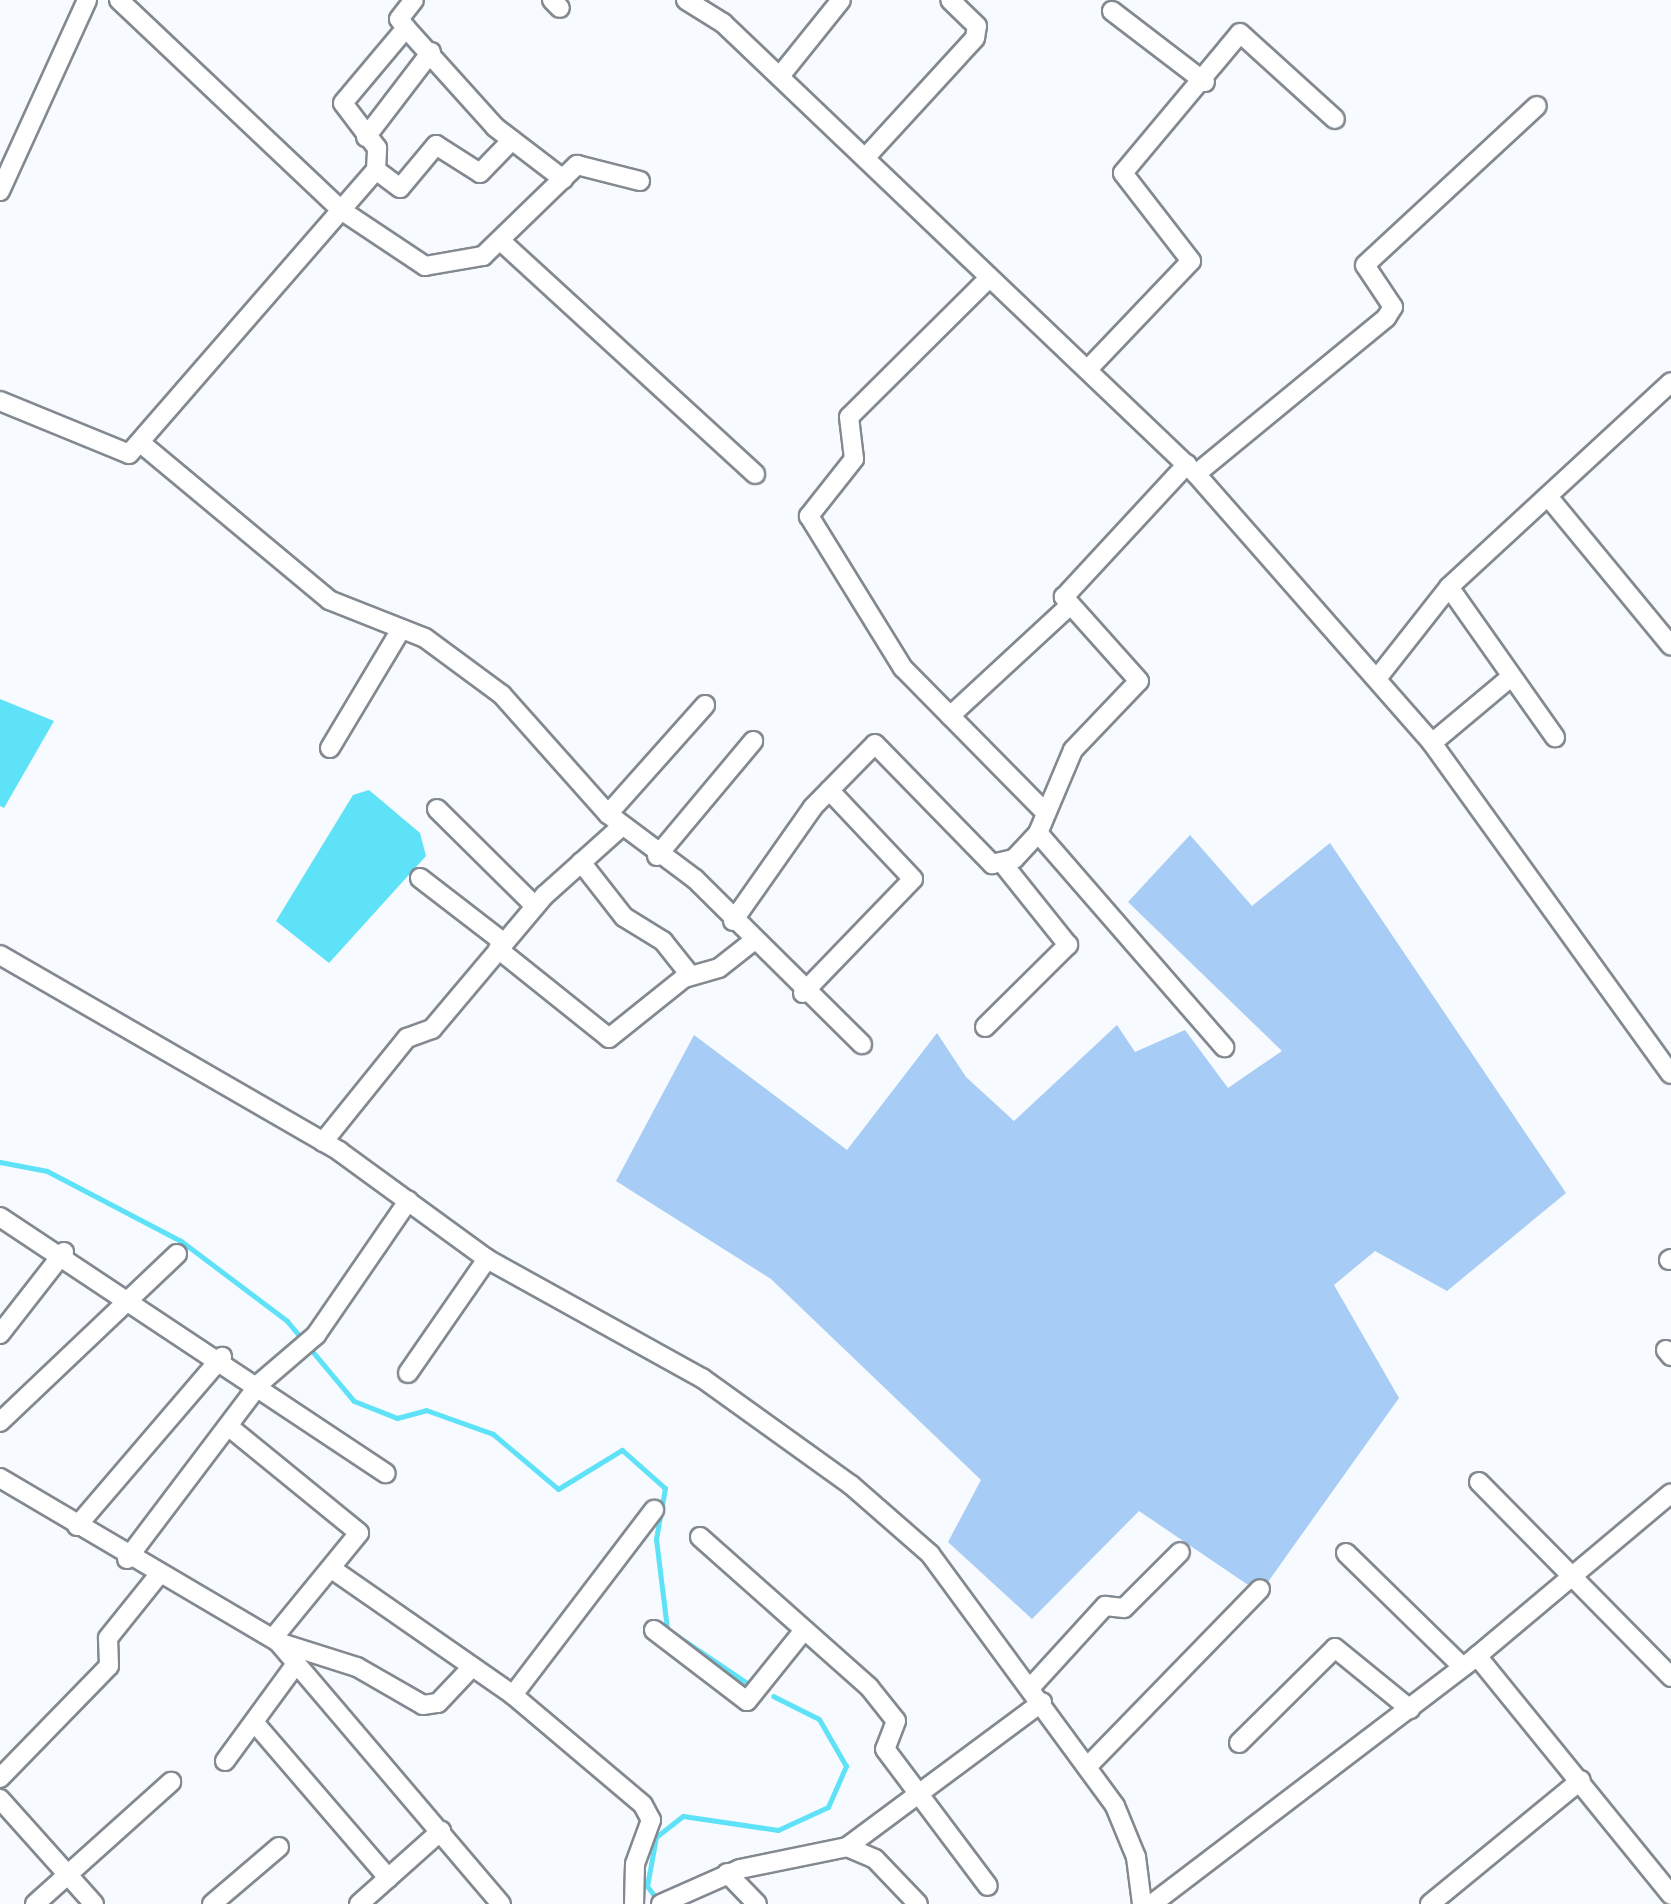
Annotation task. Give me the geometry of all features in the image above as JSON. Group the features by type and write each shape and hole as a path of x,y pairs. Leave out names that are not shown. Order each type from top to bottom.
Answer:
{"street":[{"path":"0,191 87,0"},
{"path":"119,0 341,210 425,266 460,264 503,243 563,180 588,163 640,181"},
{"path":"414,0 400,18 406,28 512,140 563,180"},
{"path":"686,0 780,76 990,278 1090,366 1192,469 1378,676 1432,744 1671,1074"},
{"path":"780,76 841,0"},
{"path":"866,158 975,38 977,26 950,0"},
{"path":"1112,11 1205,82"},
{"path":"0,400 112,454 142,444 376,170 377,148 343,103 406,28"},
{"path":"1090,366 1191,261 1123,173 1244,33 1335,119"},
{"path":"366,136 431,52"},
{"path":"950,716 1067,608 1068,590 1192,469 1386,318 1393,306 1365,264 1537,106"},
{"path":"376,170 400,188 436,145 486,172 512,140"},
{"path":"503,243 755,474"},
{"path":"990,278 849,417 854,458 809,516 869,625 950,716 1044,812"},
{"path":"1378,676 1449,586 1550,499 1671,382"},
{"path":"142,444 329,600 448,651 502,695 615,820 734,921 804,993 862,1044"},
{"path":"1550,499 1671,646"},
{"path":"1449,586 1555,737"},
{"path":"1004,865 1038,833 1073,750 1139,681 1067,608"},
{"path":"330,748 400,630"},
{"path":"1432,744 1512,677"},
{"path":"324,1142 407,1038 432,1030 535,906 581,862 705,705"},
{"path":"657,856 753,741"},
{"path":"734,921 828,790 881,745 992,864 1004,865 1068,945 985,1027"},
{"path":"804,993 913,879 828,790"},
{"path":"437,809 535,906"},
{"path":"1038,833 1224,1046"},
{"path":"581,862 624,917 662,941 690,975"},
{"path":"420,878 609,1038 690,975 720,968 752,942"},
{"path":"0,954 324,1142 488,1258 702,1378 851,1485 930,1554 1087,1767 1136,1856 1142,1904"},
{"path":"128,1559 260,1383 294,1358 316,1335 408,1201"},
{"path":"0,1216 64,1252 222,1357 386,1473"},
{"path":"0,1334 64,1252"},
{"path":"0,1422 177,1254"},
{"path":"408,1372 488,1258"},
{"path":"78,1526 222,1357"},
{"path":"228,1426 357,1528 332,1568 275,1640"},
{"path":"0,1478 156,1577 275,1640 311,1648 430,1706 472,1667"},
{"path":"1478,1482 1578,1574 1668,1668"},
{"path":"1152,1904 1470,1662 1671,1493"},
{"path":"513,1696 654,1510"},
{"path":"700,1537 804,1630 896,1721 882,1744 988,1886"},
{"path":"667,1900 727,1873 847,1847 924,1797 1036,1695 1105,1606 1124,1608 1180,1552"},
{"path":"1346,1553 1470,1662 1580,1780 1671,1895"},
{"path":"332,1568 513,1696 650,1814 634,1904"},
{"path":"0,1778 109,1666 108,1638 156,1577"},
{"path":"1087,1767 1260,1588"},
{"path":"654,1630 746,1701 804,1630"},
{"path":"275,1640 501,1904"},
{"path":"1239,1744 1335,1648 1410,1709"},
{"path":"225,1761 296,1664"},
{"path":"254,1722 388,1878"},
{"path":"1430,1904 1580,1780"},
{"path":"35,1904 171,1782"},
{"path":"0,1799 94,1904"},
{"path":"359,1904 441,1831"},
{"path":"226,1900 279,1847"},
{"path":"847,1847 875,1859 918,1904"},
{"path":"727,1873 757,1904"}],"shaded area":[{"path":"0,699 54,721 4,808 0,806"},
{"path":"369,790 420,833 426,856 329,963 276,921 353,795"},
{"path":"1190,835 1252,906 1330,843 1566,1193 1447,1291 1375,1251 1334,1285 1399,1398 1260,1593 1139,1511 1032,1619 948,1542 981,1480 771,1279 616,1181 694,1035 847,1150 937,1033 966,1077 1014,1121 1117,1025 1135,1052 1185,1030 1228,1088 1282,1051 1128,902"}],"waterway":[{"path":"0,1162 47,1171 181,1241 287,1321 354,1401 397,1418 426,1410 493,1434 558,1489 622,1450 665,1488 656,1539 667,1629 747,1683"},
{"path":"658,1901 647,1886 656,1837 683,1816 778,1830 828,1807 846,1766 819,1719 773,1696"}]}
